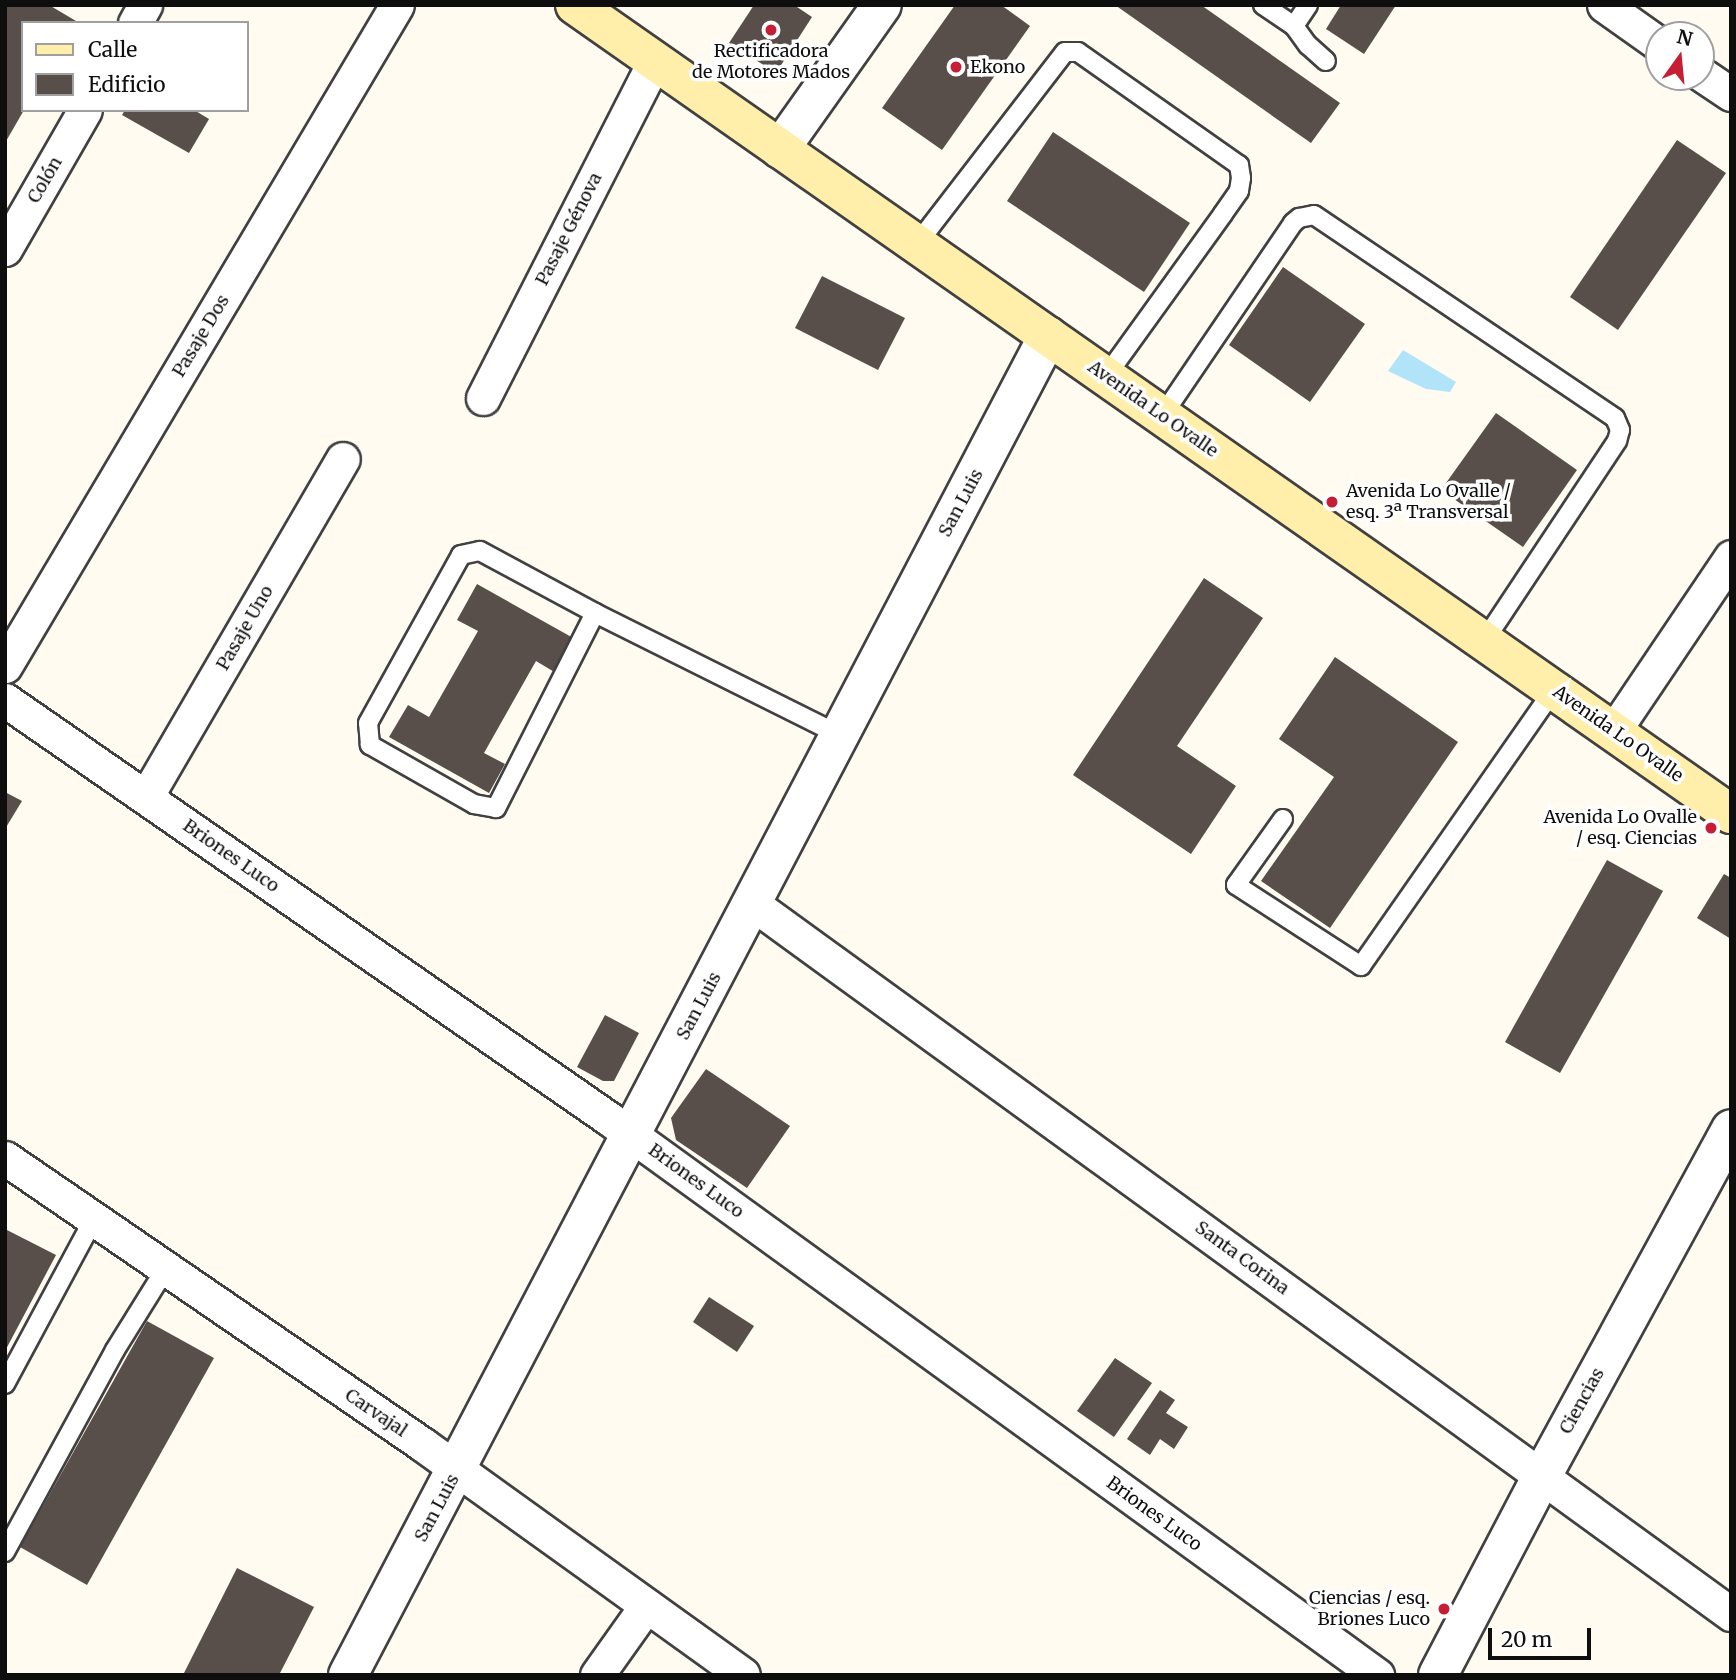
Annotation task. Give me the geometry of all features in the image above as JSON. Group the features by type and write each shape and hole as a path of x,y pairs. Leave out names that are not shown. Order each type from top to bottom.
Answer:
{"main road":[{"name":"Avenida Lo Ovalle","path":"575,5 1731,814"}],"street":[{"path":"136,21 145,5"},
{"name":"Pasaje Dos","path":"5,666 397,5"},
{"path":"780,149 882,5"},
{"path":"1604,5 1645,34"},
{"name":"Pasaje Génova","path":"483,398 654,60"},
{"path":"1715,83 1731,94"},
{"name":"Colón","path":"5,249 84,112"},
{"name":"San Luis","path":"348,1675 457,1471 1048,335"},
{"name":"Pasaje Uno","path":"146,797 344,459"},
{"path":"1613,732 1731,557"},
{"name":"Briones Luco","path":"5,700 632,1135 1377,1675"},
{"name":"Santa Corina","path":"753,904 1731,1614"},
{"name":"Ciencias","path":"1438,1675 1542,1476 1731,1129"},
{"name":"Carvajal","path":"6,1159 457,1471 743,1675"},
{"path":"597,1675 646,1606"}],"lane":[{"path":"1263,5 1294,26 1308,45 1325,61"},
{"path":"1294,26 1308,5"},
{"path":"917,244 1065,52 1078,52 1239,165 1241,178 1239,191 1106,376"},
{"path":"1162,416 1293,223 1314,215 1615,418 1620,430 1617,441 1484,641"},
{"path":"595,613 496,808 474,804 370,745 368,723 461,555 480,551 595,613 840,735"},
{"path":"1283,819 1236,885 1362,966 1554,689"},
{"path":"5,1384 94,1219"},
{"path":"5,1552 115,1350 166,1268"}],"water":[{"path":"1403,350 1456,382 1450,392 1426,389 1388,371"}],"building":[{"path":"5,5 49,5 76,21 21,21 23,112 5,143"},
{"name":"Rectificadora de Motores Mados","path":"754,5 794,5 812,17 776,73 729,43"},
{"name":"Ekono","path":"955,5 1001,5 1030,26 942,150 882,108"},
{"path":"1115,5 1201,5 1340,103 1311,143"},
{"path":"1341,5 1396,5 1364,54 1326,29"},
{"path":"124,112 197,112 209,119 189,153 122,115"},
{"path":"1053,132 1190,223 1144,292 1007,201"},
{"path":"1677,140 1726,173 1618,330 1570,297"},
{"path":"1283,267 1365,324 1310,402 1229,345"},
{"path":"822,276 905,318 878,370 795,328"},
{"path":"1496,413 1577,470 1523,547 1441,490"},
{"path":"1204,578 1263,618 1177,746 1236,786 1191,854 1073,775"},
{"path":"477,584 575,639 556,673 536,661 484,753 505,764 489,793 389,737 408,705 429,717 478,631 457,620"},
{"path":"1335,657 1458,742 1330,928 1261,881 1334,777 1279,739"},
{"path":"5,792 22,801 5,829"},
{"path":"1607,860 1663,891 1560,1073 1505,1042"},
{"path":"1724,874 1731,878 1731,939 1697,918"},
{"path":"605,1015 639,1033 614,1081 603,1081 577,1067"},
{"path":"706,1069 790,1126 747,1188 676,1140 671,1118"},
{"path":"5,1229 56,1255 5,1351"},
{"path":"709,1297 754,1326 737,1352 693,1322"},
{"path":"147,1321 214,1358 87,1585 20,1547"},
{"path":"1115,1358 1152,1383 1114,1437 1077,1411"},
{"path":"1160,1390 1175,1400 1166,1413 1188,1427 1174,1449 1160,1439 1150,1455 1127,1439"},
{"path":"237,1568 314,1607 279,1675 183,1675"}],"place":[{"name":"Rectificadora de Motores Mados","path":"771,30"},
{"name":"Ekono","path":"956,67"},
{"name":"Avenida Lo Ovalle / esq. 3ª Transversal","path":"1332,502"},
{"name":"Avenida Lo Ovalle / esq. Ciencias","path":"1711,828"},
{"name":"Ciencias / esq. Briones Luco","path":"1444,1609"}]}
